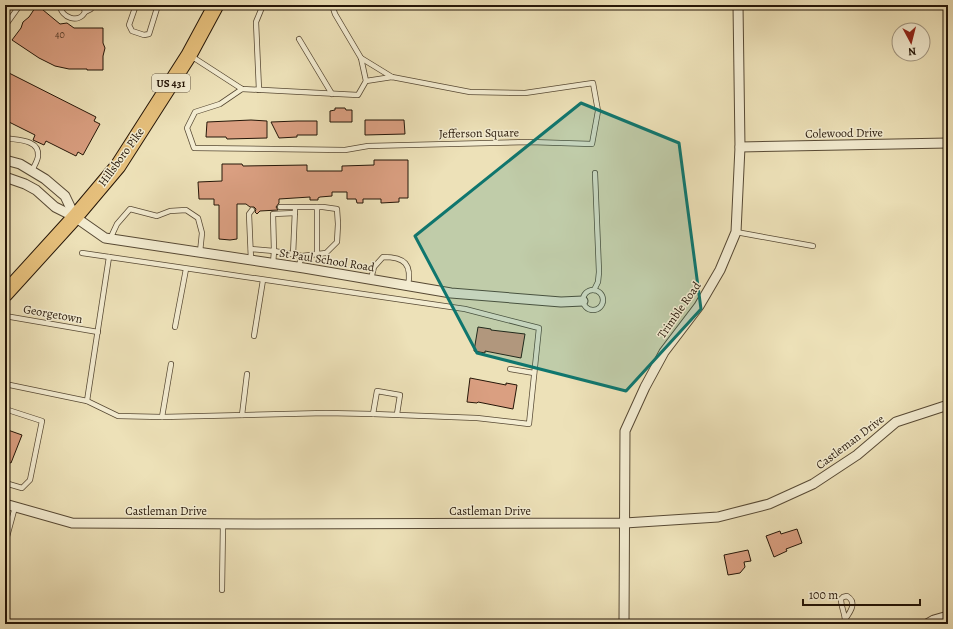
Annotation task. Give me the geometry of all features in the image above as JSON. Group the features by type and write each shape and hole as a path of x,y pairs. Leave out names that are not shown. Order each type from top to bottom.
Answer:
{"main road":[{"name":"Hillsboro Pike","path":"5,294 75,217 118,166 189,55 216,5"}],"street":[{"name":"Trimble Road","path":"624,624 624,431 644,387 664,352 699,306 720,270 736,232 740,147 738,5"},
{"name":"Colewood Drive","path":"740,147 948,143"},
{"path":"5,160 20,164 32,170 65,196 75,217"},
{"name":"St Paul School Road","path":"5,176 36,190 54,207 75,217 105,238 459,294 561,302 583,301"},
{"name":"Castleman Drive","path":"5,504 72,523 625,523 718,517 769,504 813,484 857,455 896,422 948,405"},
{"path":"927,624 934,620 948,616"}],"lane":[{"path":"5,26 20,5"},
{"path":"60,5 62,12 68,17 78,18 93,5"},
{"path":"83,5 85,12"},
{"path":"136,5 129,25 132,31 144,35 149,34 158,5"},
{"path":"258,90 256,22 263,5"},
{"name":"Jefferson Square","path":"242,89 220,104 195,112 187,128 194,148 345,150 383,145 530,142 592,144 598,111 593,83 525,93 470,92 392,77 366,81 361,58 335,14 332,5"},
{"path":"300,39 332,94"},
{"path":"189,55 242,89 358,95 366,81"},
{"name":"Jefferson Square","path":"361,58 392,77"},
{"path":"5,138 31,142 37,148 38,156 32,170"},
{"path":"594,290 598,282 599,272 595,173"},
{"path":"250,248 302,256 326,254 337,242 337,209 317,207 280,207"},
{"path":"293,255 295,207"},
{"path":"317,207 317,254"},
{"path":"110,239 117,224 130,209 157,216 170,211 186,210 198,218 202,233 200,252"},
{"path":"251,260 249,214 252,210"},
{"path":"273,264 273,214 295,213"},
{"path":"736,232 813,246"},
{"path":"5,384 87,401 118,416 162,417 326,413 397,414 477,418 530,424 539,328 465,309 82,253"},
{"path":"298,268 302,256"},
{"path":"87,401 109,257"},
{"path":"371,280 374,267 383,257 394,257 402,260 408,266 410,274 408,286"},
{"path":"175,328 186,269"},
{"path":"254,336 263,280"},
{"path":"594,290 602,296 603,302 601,307 596,310 590,310 585,307 583,301 584,295 587,292 594,290"},
{"name":"Georgetown","path":"5,316 98,332"},
{"path":"162,417 171,364"},
{"path":"510,369 534,373"},
{"path":"242,415 247,374"},
{"path":"373,414 377,391 400,395 397,414"},
{"path":"5,409 42,421 30,480 22,488 5,483"},
{"path":"5,544 15,507"},
{"path":"222,590 223,524"},
{"path":"845,624 846,618"}],"highlighted area":[{"path":"581,103 679,143 701,309 626,391 477,353 415,236"}],"building":[{"path":"37,5 60,24 67,23 74,28 103,28 103,43 105,48 103,56 103,70 69,69 55,66 39,58 12,40 21,28 23,22 29,17"},
{"path":"9,73 96,117 94,121 100,124 83,155 78,152 76,156 46,141 44,145 33,140 35,135 5,120 5,75 7,76"},
{"path":"335,108 352,110 352,122 330,122 330,111 335,110"},
{"path":"251,120 267,121 267,138 227,139 226,137 206,137 207,122"},
{"path":"365,120 404,120 405,134 365,135"},
{"path":"317,121 317,135 297,135 297,137 279,138 271,122"},
{"path":"374,160 408,160 408,198 399,198 399,202 381,203 381,199 363,199 363,203 357,203 356,199 347,199 347,192 332,192 332,196 320,197 318,200 310,200 310,197 279,199 279,203 276,207 278,210 260,211 257,214 254,207 250,207 246,204 237,204 237,239 230,240 219,239 219,205 214,205 214,199 199,199 198,182 222,181 222,164 242,164 243,166 307,165 307,171 342,171 342,166 374,165"},
{"path":"478,327 525,334 521,358 485,351 485,353 474,351"},
{"path":"470,378 506,385 506,383 517,385 513,409 478,402 467,402"},
{"path":"5,429 22,435 11,463 5,461"},
{"path":"797,529 802,543 786,549 787,551 774,557 766,536 780,531 781,534"},
{"path":"748,550 751,561 744,562 745,567 740,573 728,575 724,555"}]}
